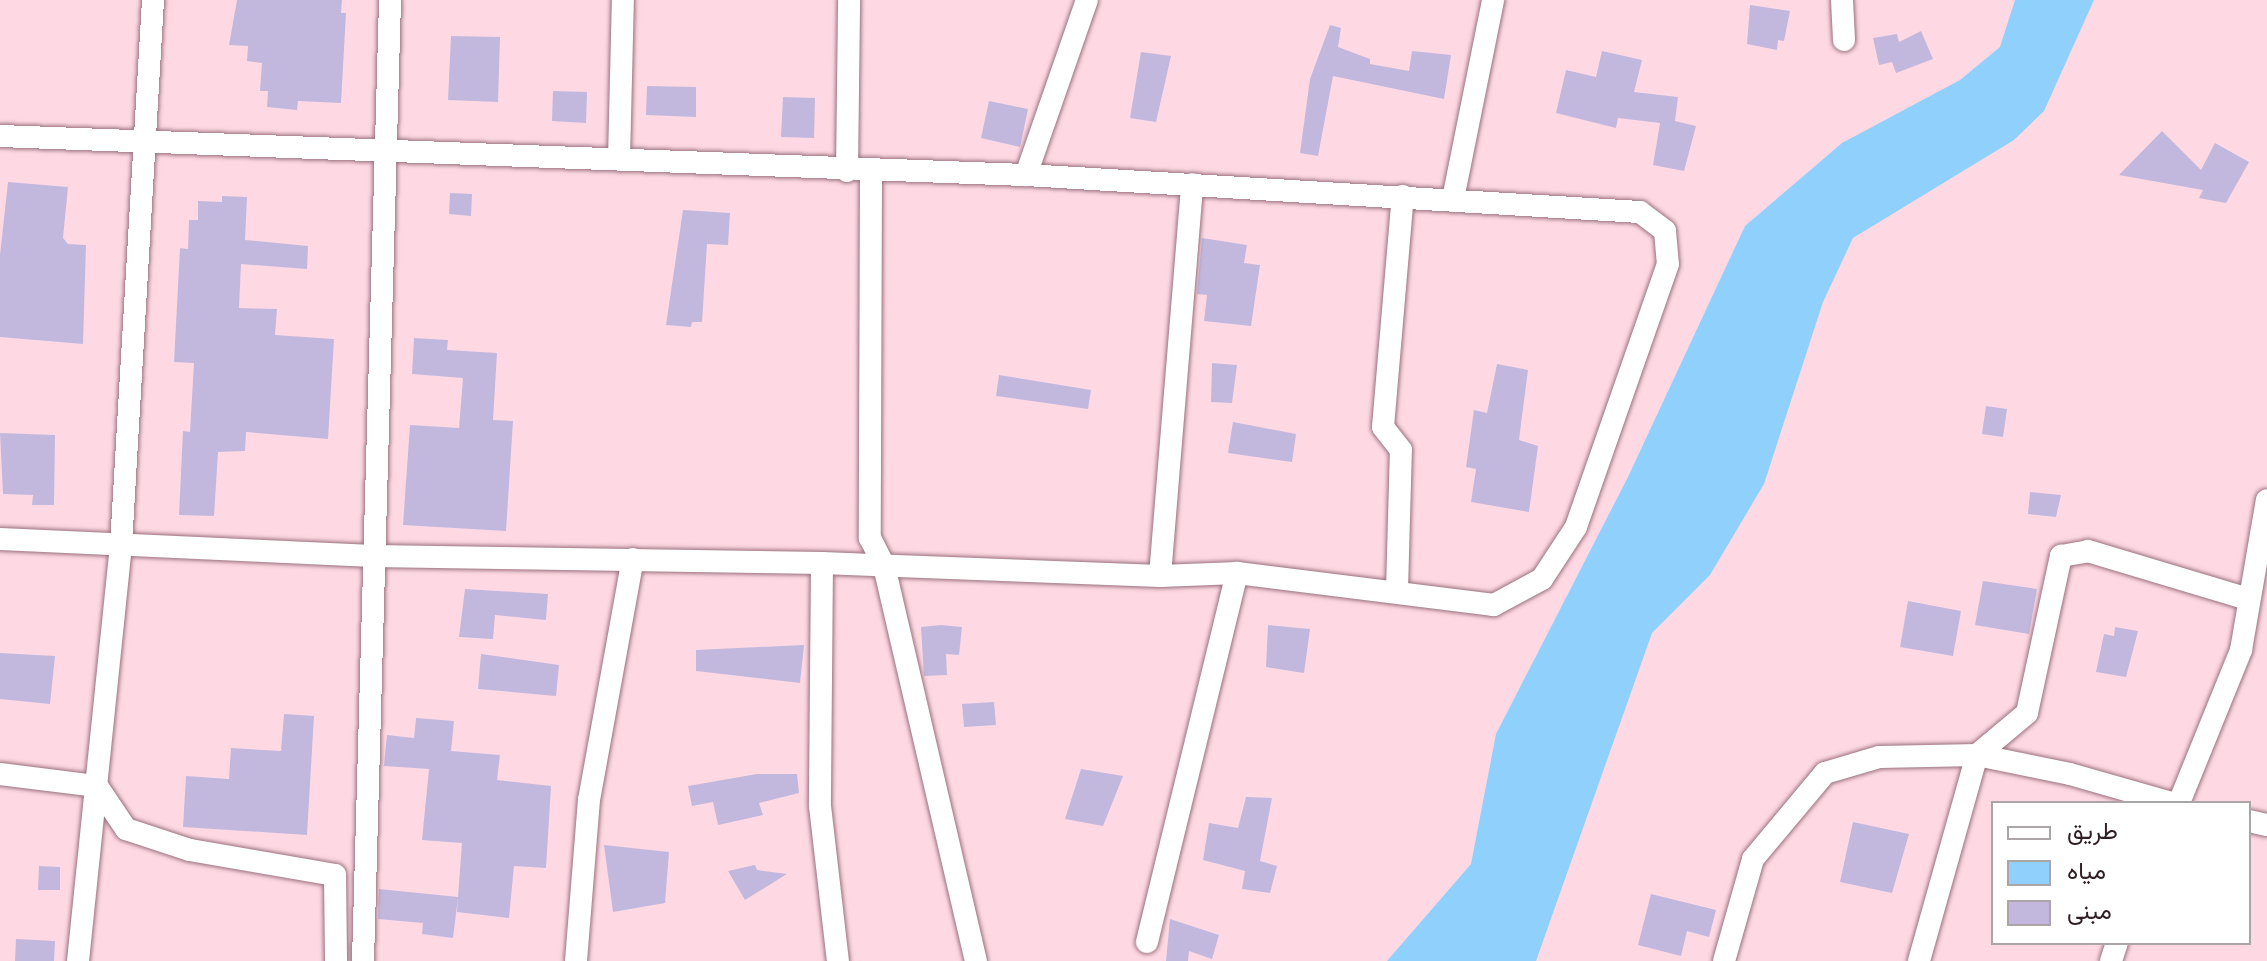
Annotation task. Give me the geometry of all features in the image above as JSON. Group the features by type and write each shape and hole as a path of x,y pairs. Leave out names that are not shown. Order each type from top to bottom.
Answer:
{"street":[{"path":"78,961 121,545 153,0"},
{"path":"363,961 382,150 390,0"},
{"path":"619,159 623,0"},
{"path":"847,171 849,0"},
{"path":"1026,175 1087,0"},
{"path":"1453,199 1493,0"},
{"path":"1842,0 1844,40"},
{"path":"0,136 619,159 871,172 1026,175 1640,212 1665,231 1668,264 1576,527 1542,579 1494,605 1397,590 1237,573 1160,576 822,563 373,556 0,539"},
{"path":"871,172 866,447 870,538 884,566 976,961"},
{"path":"1160,576 1192,184"},
{"path":"1397,590 1401,450 1383,427 1403,196"},
{"path":"2180,801 2241,650 2248,599 2260,568 2267,500"},
{"path":"1919,961 1977,755 2027,713 2061,556 2088,551 2248,599"},
{"path":"576,961 589,800 633,559"},
{"path":"822,563 820,806 838,961"},
{"path":"1147,942 1237,573"},
{"path":"1724,961 1753,859 1825,773 1879,757 1977,755 2070,774 2164,801"},
{"path":"0,774 97,786 126,829 190,850 335,875 336,961"}],"water":[{"path":"2015,0 2094,0 2044,111 2014,140 1853,238 1823,302 1764,484 1710,575 1652,633 1536,961 1387,961 1471,864 1496,734 1628,477 1745,226 1842,143 1960,80 2000,47"}],"building":[{"path":"237,0 342,0 341,13 346,13 341,103 298,101 297,110 267,107 268,91 260,91 262,63 247,61 248,46 229,45"},
{"path":"1750,5 1790,11 1784,41 1778,40 1777,50 1747,44"},
{"path":"1330,25 1341,28 1338,47 1370,59 1370,64 1409,71 1412,51 1451,55 1444,99 1333,76 1318,156 1300,153 1310,79"},
{"path":"1921,31 1933,59 1896,73 1892,62 1879,65 1873,38 1897,34 1899,42"},
{"path":"451,36 500,37 498,102 448,100"},
{"path":"1602,51 1642,60 1634,92 1678,97 1675,121 1696,126 1684,171 1653,165 1660,123 1618,118 1616,128 1556,113 1566,70 1596,77"},
{"path":"1141,52 1171,56 1156,122 1130,118"},
{"path":"647,86 696,87 696,117 646,115"},
{"path":"553,91 587,92 586,123 552,121"},
{"path":"783,97 815,98 814,138 781,137"},
{"path":"989,101 1028,109 1020,147 981,138"},
{"path":"2162,131 2201,170 2215,143 2249,162 2226,203 2199,198 2203,190 2119,175"},
{"path":"8,182 68,187 63,238 68,244 86,245 83,344 0,337 0,255"},
{"path":"450,193 472,194 471,216 449,214"},
{"path":"222,196 247,197 245,240 308,246 307,269 241,264 239,308 277,309 275,335 334,339 328,439 246,432 245,451 218,452 214,516 179,515 183,431 190,432 194,363 174,362 180,248 188,249 189,220 198,220 198,201 222,202"},
{"path":"683,210 730,213 728,245 707,244 702,322 692,322 691,327 666,325"},
{"path":"1202,238 1247,245 1244,263 1260,265 1251,326 1204,321 1207,295 1197,294"},
{"path":"414,338 448,340 447,350 497,353 493,420 513,421 506,531 403,525 410,425 459,428 463,378 412,374"},
{"path":"1212,363 1237,365 1232,403 1211,402"},
{"path":"1497,364 1528,370 1519,440 1538,446 1529,512 1471,502 1476,469 1466,467 1474,410 1487,413"},
{"path":"999,375 1091,390 1088,409 996,396"},
{"path":"1986,406 2007,409 2003,437 1982,434"},
{"path":"1233,422 1296,434 1292,462 1228,453"},
{"path":"0,433 55,435 54,505 32,505 33,495 3,494"},
{"path":"2030,492 2061,495 2056,517 2028,514"},
{"path":"1983,581 2037,589 2029,634 1975,625"},
{"path":"465,589 548,594 546,620 495,615 493,639 459,637"},
{"path":"1908,601 1961,611 1953,656 1900,647"},
{"path":"1268,625 1310,629 1304,673 1266,667"},
{"path":"921,627 962,627 959,655 946,654 947,675 924,676"},
{"path":"2115,627 2138,631 2126,677 2096,672 2104,634 2114,636"},
{"path":"804,645 800,683 696,671 696,650"},
{"path":"0,653 55,656 50,704 0,699"},
{"path":"481,654 559,665 556,696 478,689"},
{"path":"994,702 996,725 964,727 962,704"},
{"path":"284,714 314,716 307,835 183,827 186,776 229,779 231,748 281,751"},
{"path":"416,718 454,721 451,751 500,755 497,780 551,786 546,868 514,866 509,918 457,912 458,898 453,938 422,934 423,923 378,919 379,889 458,897 462,843 422,840 429,769 384,766 387,735 414,738"},
{"path":"1081,769 1123,776 1103,826 1065,819"},
{"path":"757,774 797,774 799,793 759,803 763,815 718,825 713,802 692,806 688,786"},
{"path":"1246,797 1272,798 1260,861 1277,866 1270,893 1242,889 1245,871 1203,860 1209,823 1238,828"},
{"path":"1853,822 1909,834 1892,893 1840,882"},
{"path":"604,845 669,852 665,903 613,912"},
{"path":"755,865 757,870 787,874 745,900 728,871"},
{"path":"39,866 60,867 60,890 38,890"},
{"path":"1651,894 1716,910 1709,937 1687,931 1681,956 1638,945"},
{"path":"1170,919 1219,935 1212,959 1189,951 1188,961 1166,961"},
{"path":"16,939 55,941 54,961 15,961"}]}
